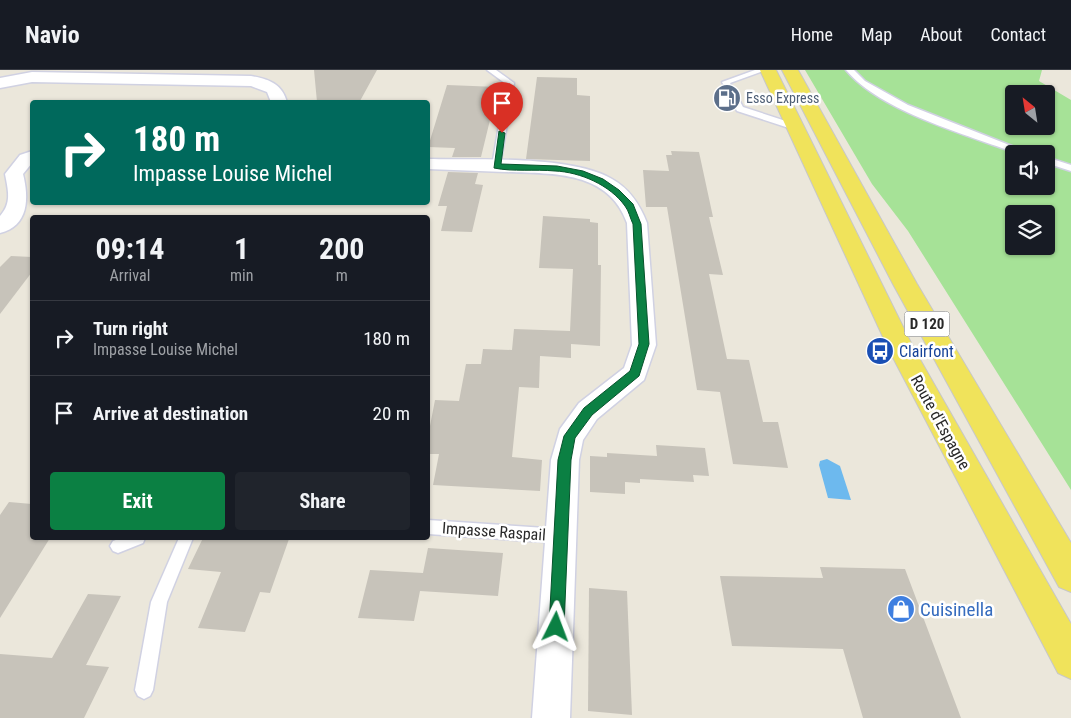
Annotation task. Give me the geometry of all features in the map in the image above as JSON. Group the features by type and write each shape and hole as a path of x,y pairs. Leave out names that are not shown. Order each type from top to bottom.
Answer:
{"main road":[{"name":"Route d'Espagne","path":"768,70 902,350 1071,660"},
{"name":"D 120","path":"790,70 838,156 904,284 1071,575"}],"street":[{"path":"0,83 32,77 129,77 251,81 267,83 277,93 279,100"},
{"path":"0,227 15,214 20,200 14,174 26,159 30,157"},
{"path":"430,164 557,168 587,176 616,192 630,206 637,224 644,344 635,373 588,411 570,436 565,460 551,718"}],"lane":[{"path":"491,70 510,83 496,166"},
{"path":"762,70 726,82 740,109 795,127"},
{"path":"850,70 866,87 921,114 1005,145"},
{"path":"1055,163 1071,168"},
{"name":"Impasse Raspail","path":"430,527 561,536"},
{"path":"118,546 133,540"},
{"path":"144,690 158,602 185,540"}],"green space":[{"path":"805,70 1042,70 1039,81 1046,85 1005,85 1005,135 1055,135 1055,90 1071,100 1071,490 908,231 872,184"}],"water":[{"path":"827,459 840,466 851,500 828,498 819,465 820,461"}],"building":[{"path":"314,70 377,70 361,100 317,100"},
{"path":"537,77 577,78 577,95 590,96 590,161 526,159"},
{"path":"447,85 498,87 481,157 452,157 455,148 430,147 430,140"},
{"path":"671,151 699,152 713,217 709,217 723,275 709,274 727,359 749,360 763,422 778,422 788,468 733,464 720,392 697,390 667,207 646,207 643,170 669,171 666,155 672,155"},
{"path":"448,172 478,173 475,184 483,185 472,232 441,231 447,206 438,206"},
{"path":"543,216 590,219 590,222 598,223 598,265 601,265 600,346 571,344 571,358 540,356 539,388 519,387 512,457 542,460 540,491 433,485 439,454 430,454 430,426 435,400 459,401 466,364 481,364 483,349 512,350 514,329 570,331 573,269 539,268"},
{"path":"11,256 30,257 30,275 0,314 0,267"},
{"path":"656,445 705,448 709,476 693,475 694,482 640,479 640,483 625,482 625,494 590,492 590,456 607,457 607,453 657,456"},
{"path":"9,502 30,504 30,540 49,540 0,618 0,515"},
{"path":"202,540 289,540 270,593 260,592 245,632 198,628 221,572 188,569"},
{"path":"428,548 503,553 498,596 420,591 414,621 358,618 370,570 423,573"},
{"path":"820,567 905,569 961,718 863,718 843,649 732,646 720,576 823,578"},
{"path":"589,588 627,591 632,715 588,711"},
{"path":"88,594 121,596 86,665 109,667 84,718 0,718 0,654 52,658"}],"place":[{"name":"Esso Express","path":"727,98"},
{"name":"Clairfont","path":"880,351"},
{"name":"Cuisinella","path":"901,609"}],"route":[{"path":"502,133 496,166 557,168 580,173 600,181 616,192 630,206 637,224 644,344 635,373 588,411 570,436 565,460 556,627"}]}
